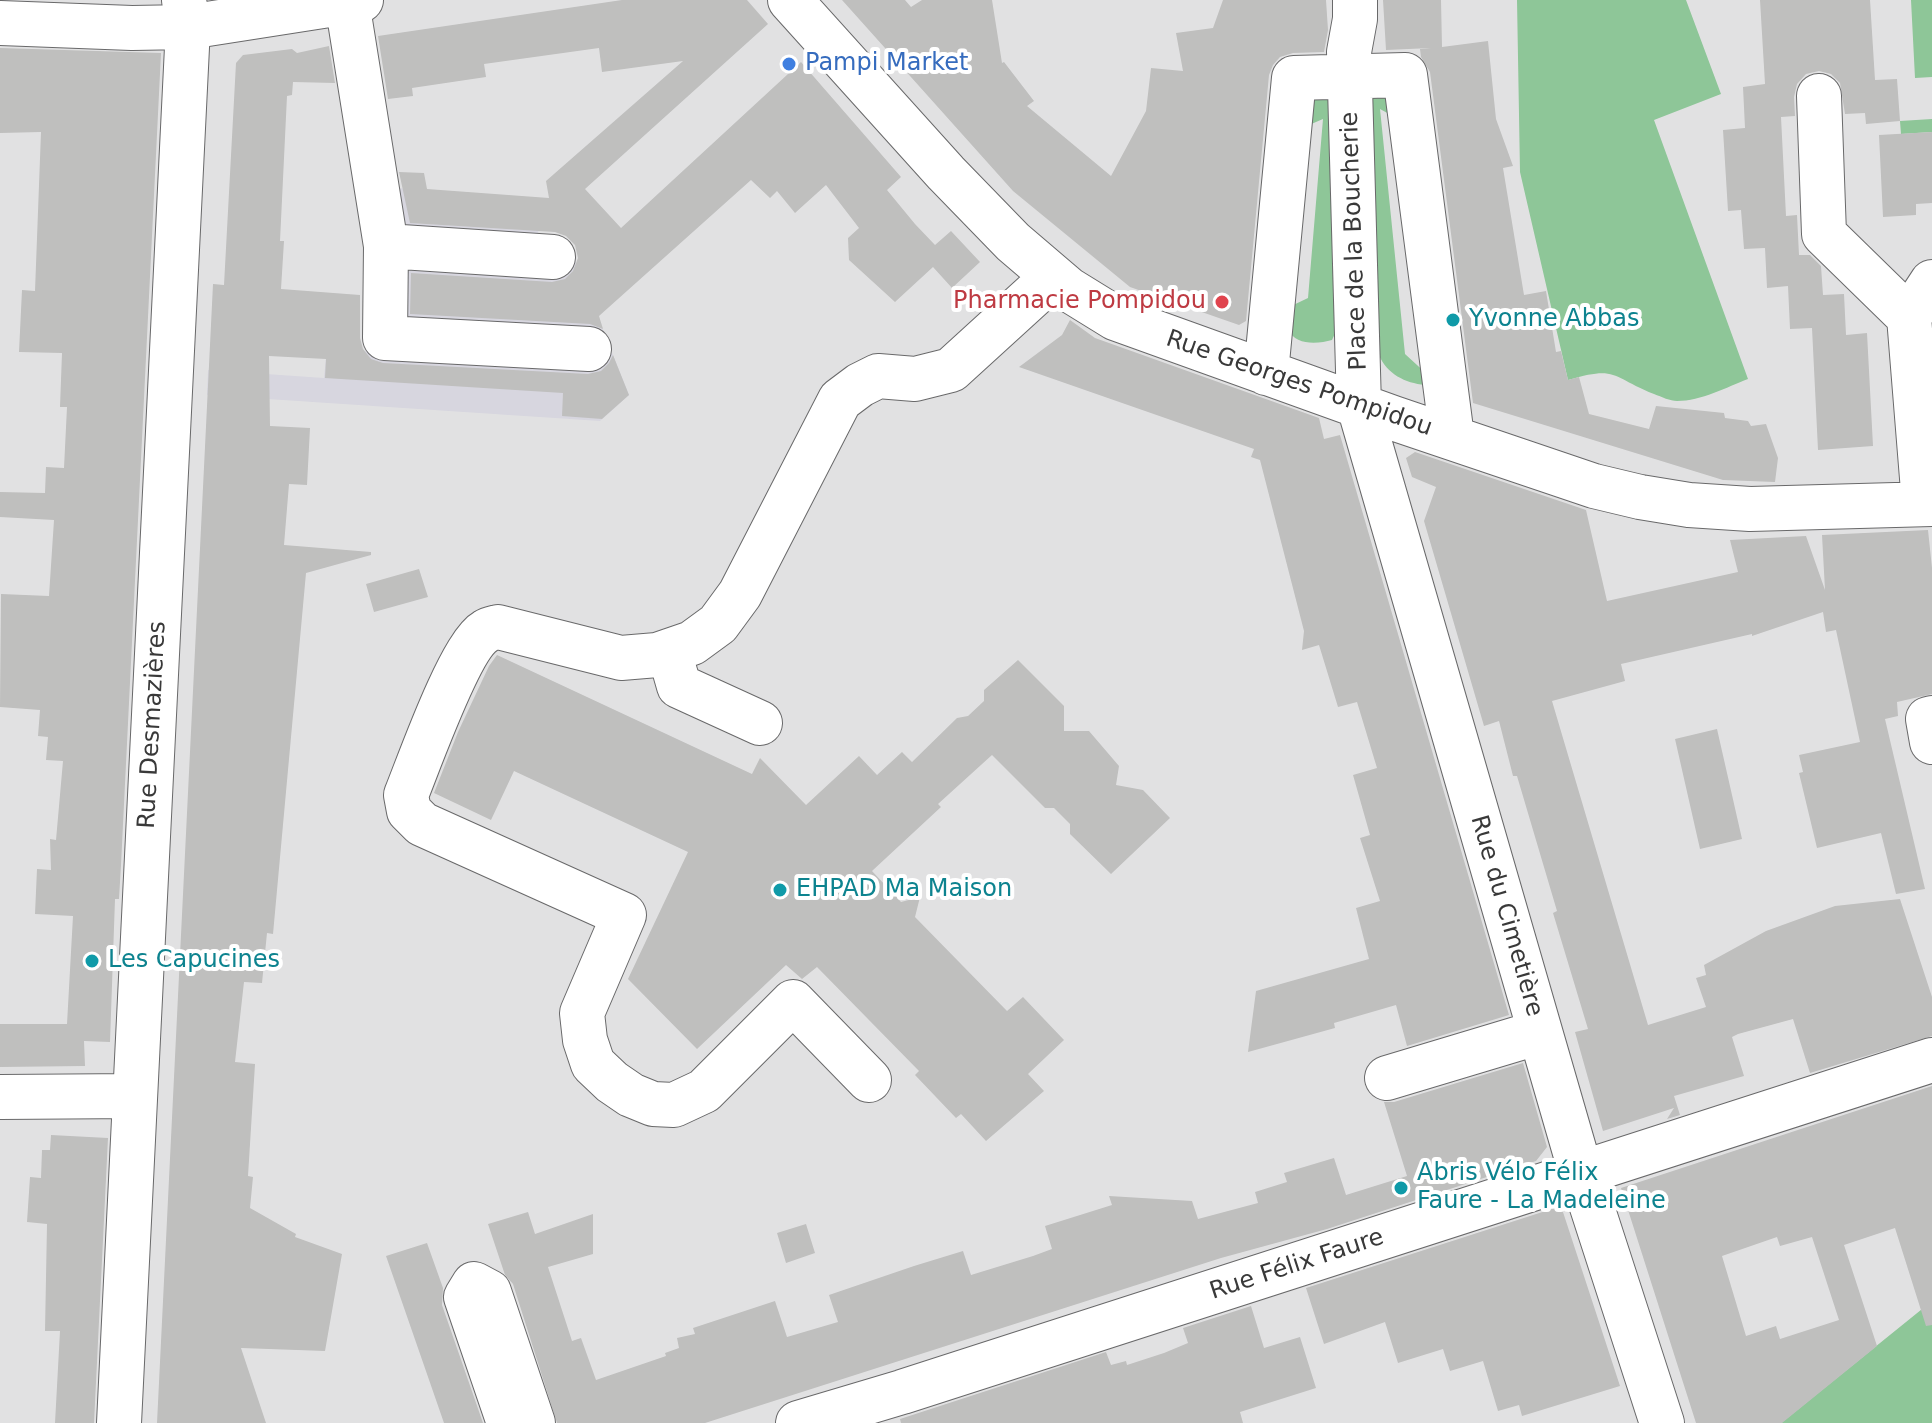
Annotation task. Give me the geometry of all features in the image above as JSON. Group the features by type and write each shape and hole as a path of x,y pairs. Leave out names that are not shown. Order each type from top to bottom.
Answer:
{"street":[{"name":"Rue Georges Pompidou","path":"790,0 968,197 1053,277 1115,318 1594,486 1689,505 1778,509 1928,504"},
{"path":"1350,77 1349,52 1355,0"},
{"path":"0,23 132,28 186,14 354,1 386,246 385,338 589,349"},
{"name":"Rue Desmazières","path":"119,1423 186,14"},
{"name":"Place de la Boucherie","path":"1266,373 1294,78 1405,75 1452,437"},
{"name":"Place de la Boucherie","path":"1350,77 1359,406"},
{"path":"1819,96 1824,234 1920,299 1928,504"},
{"path":"386,246 553,257"},
{"path":"869,1080 793,1002 704,1091 674,1105 653,1104 631,1095 593,1064 585,1040 582,1013 624,915 422,824 409,811 406,795 449,688 473,644 485,631 498,627 621,658 657,655 692,643 718,624 740,594 840,400 878,376 915,379 951,370 1053,277"},
{"name":"Rue du Cimetière","path":"1359,406 1581,1173 1662,1423"},
{"path":"669,651 679,686 760,723"},
{"path":"1932,718 1928,719 1932,742"},
{"path":"1387,1078 1540,1032"},
{"name":"Rue Félix Faure","path":"798,1423 900,1408 1581,1173 1932,1060"},
{"path":"0,1097 135,1096"},
{"path":"509,1423 466,1297 474,1284 489,1292 533,1423"}],"shaded area":[{"path":"397,188 540,199 538,235 566,238 629,395 600,421 207,395 208,370 324,378 327,348 375,352"}],"green space":[{"path":"1517,0 1686,0 1721,94 1654,120 1748,379 1704,396 1677,401 1606,373 1568,380 1520,172"},
{"path":"1911,0 1932,0 1932,77 1915,78"},
{"path":"1370,91 1383,91 1402,121 1380,109 1405,354 1429,376 1425,385 1398,376 1379,355"},
{"path":"1326,94 1331,100 1338,327 1332,340 1307,342 1291,335 1287,308 1308,298 1323,119 1302,128 1315,96"},
{"path":"1932,119 1932,132 1901,134 1900,121"},
{"path":"1932,1301 1932,1423 1781,1423"}],"building":[{"path":"622,0 747,0 768,24 585,189 621,228 801,62 901,177 887,190 915,224 935,245 951,231 980,262 952,288 933,267 895,302 849,260 848,238 859,228 826,185 795,213 777,191 770,198 751,180 599,316 603,329 590,324 410,314 411,273 552,282 565,279 573,271 578,258 575,245 566,236 555,232 410,223 399,172 424,173 427,189 549,198 546,181 683,61 602,72 599,48 484,64 486,77 412,88 413,96 388,99 378,36"},
{"path":"842,0 905,0 911,7 922,0 992,0 1002,63 1034,101 1027,106 1111,176 1146,111 1151,68 1183,71 1176,33 1213,28 1223,0 1326,0 1328,30 1324,52 1293,53 1280,57 1269,75 1246,321 1239,325 1130,287 1013,191"},
{"path":"1383,0 1441,0 1442,47 1488,41 1496,119 1513,166 1503,168 1524,295 1546,291 1556,352 1561,351 1568,380 1579,377 1589,414 1649,429 1656,406 1724,413 1725,418 1748,421 1751,426 1766,424 1778,458 1775,482 1723,480 1473,403 1430,72 1420,49 1431,48 1386,50"},
{"path":"1760,0 1870,0 1875,80 1897,79 1900,121 1866,124 1865,113 1845,114 1840,83 1831,74 1819,71 1806,74 1797,84 1795,116 1781,117 1786,216 1797,215 1799,255 1810,255 1821,266 1823,295 1844,294 1846,335 1867,333 1873,446 1818,450 1812,328 1790,329 1788,286 1767,288 1765,248 1744,249 1741,210 1728,211 1723,130 1745,128 1743,87 1765,84"},
{"path":"329,46 335,83 293,82 292,95 287,96 280,241 284,241 281,289 360,295 363,349 371,359 383,363 588,374 601,371 613,355 629,395 602,419 562,416 563,393 325,378 326,359 269,356 270,426 310,428 307,485 289,484 284,545 371,552 371,555 306,573 273,934 267,933 262,983 244,982 235,1062 255,1064 248,1176 253,1177 250,1208 296,1234 295,1237 342,1254 325,1351 241,1348 266,1423 157,1423 213,284 224,285 236,63 243,55 292,49 297,53"},
{"path":"0,48 161,53 110,1042 84,1041 85,1066 0,1067 0,1024 67,1024 73,916 35,914 37,869 51,870 50,839 56,840 63,761 46,760 48,737 38,736 40,710 0,707 1,594 49,596 54,520 0,517 0,492 45,493 46,467 64,468 67,407 60,407 62,353 19,352 22,290 35,291 41,132 0,133"},
{"path":"1932,132 1932,203 1916,204 1916,215 1883,217 1879,135"},
{"path":"1070,320 1095,338 1319,418 1324,439 1340,435 1509,1015 1407,1046 1396,1005 1334,1023 1335,1028 1248,1052 1256,991 1369,959 1356,908 1380,901 1360,838 1370,835 1353,775 1377,768 1357,702 1338,707 1319,645 1302,650 1304,631 1260,460 1251,457 1254,449 1019,367 1062,335"},
{"path":"1415,452 1586,510 1607,601 1738,572 1730,540 1806,536 1825,590 1822,535 1928,530 1932,568 1932,694 1897,702 1898,716 1885,719 1925,889 1896,894 1881,833 1817,848 1799,773 1803,772 1799,755 1860,742 1836,630 1826,632 1823,612 1752,636 1621,664 1625,681 1552,701 1648,1025 1706,1007 1696,978 1706,975 1704,965 1766,931 1835,906 1900,899 1932,997 1932,1036 1810,1073 1793,1019 1738,1034 1732,1037 1744,1076 1674,1096 1680,1115 1667,1119 1674,1108 1603,1131 1575,1032 1588,1029 1553,913 1557,911 1517,776 1513,776 1499,721 1484,726 1424,521 1436,487 1412,477 1406,458"},
{"path":"419,569 428,597 374,612 366,584"},
{"name":"EHPAD Ma Maison","path":"497,655 752,774 760,758 806,805 859,756 877,775 902,752 912,762 957,718 968,716 984,701 984,690 1018,660 1064,706 1064,731 1089,731 1119,766 1116,785 1143,790 1170,818 1111,874 1070,834 1070,824 1054,808 1045,808 992,755 872,871 901,902 920,897 915,917 1007,1011 1023,997 1064,1040 1028,1074 1044,1091 986,1141 961,1114 956,1118 915,1075 919,1071 817,967 802,979 786,965 697,1049 628,979 688,852 514,771 491,820 434,793 458,732"},
{"path":"1717,729 1742,839 1700,849 1675,739"},
{"path":"1523,1063 1547,1147 1536,1161 705,1423 557,1423 513,1284 505,1275 488,1224 528,1212 535,1234 593,1214 593,1254 548,1267 572,1341 581,1338 596,1380 666,1356 665,1353 679,1348 677,1338 695,1334 693,1328 775,1301 787,1337 838,1322 829,1295 914,1266 963,1251 971,1275 1033,1256 1052,1249 1045,1226 1112,1205 1109,1196 1192,1201 1198,1219 1258,1203 1255,1192 1287,1182 1284,1173 1334,1158 1346,1195 1407,1176 1384,1102 1394,1102"},
{"path":"1932,1086 1932,1325 1926,1326 1895,1228 1844,1245 1877,1346 1782,1423 1696,1423 1621,1188","holes":["1777,1237 1780,1246 1812,1237 1839,1320 1780,1339 1776,1326 1746,1336 1722,1256"]},
{"path":"51,1135 108,1138 94,1423 55,1423 60,1331 45,1331 47,1224 27,1222 30,1177 41,1178 42,1150 50,1150"},
{"path":"1558,1207 1562,1209 1620,1386 1522,1416 1519,1405 1498,1411 1483,1361 1450,1371 1443,1349 1398,1363 1385,1322 1324,1344 1306,1288"},
{"path":"806,1224 815,1253 786,1263 777,1233"},
{"path":"427,1243 443,1288 442,1305 483,1423 444,1423 386,1256"},
{"path":"1251,1306 1264,1348 1300,1337 1316,1388 1240,1412 1243,1423 901,1423 900,1419 1106,1352 1111,1365 1126,1361 1127,1365 1164,1353 1188,1343 1183,1328"}],"place":[{"name":"Pampi Market","path":"789,64"},
{"name":"Pharmacie Pompidou","path":"1222,302"},
{"name":"Yvonne Abbas","path":"1453,320"},
{"name":"EHPAD Ma Maison","path":"780,890"},
{"name":"Les Capucines","path":"92,961"},
{"name":"Abris Vélo Félix Faure - La Madeleine","path":"1401,1188"}]}
